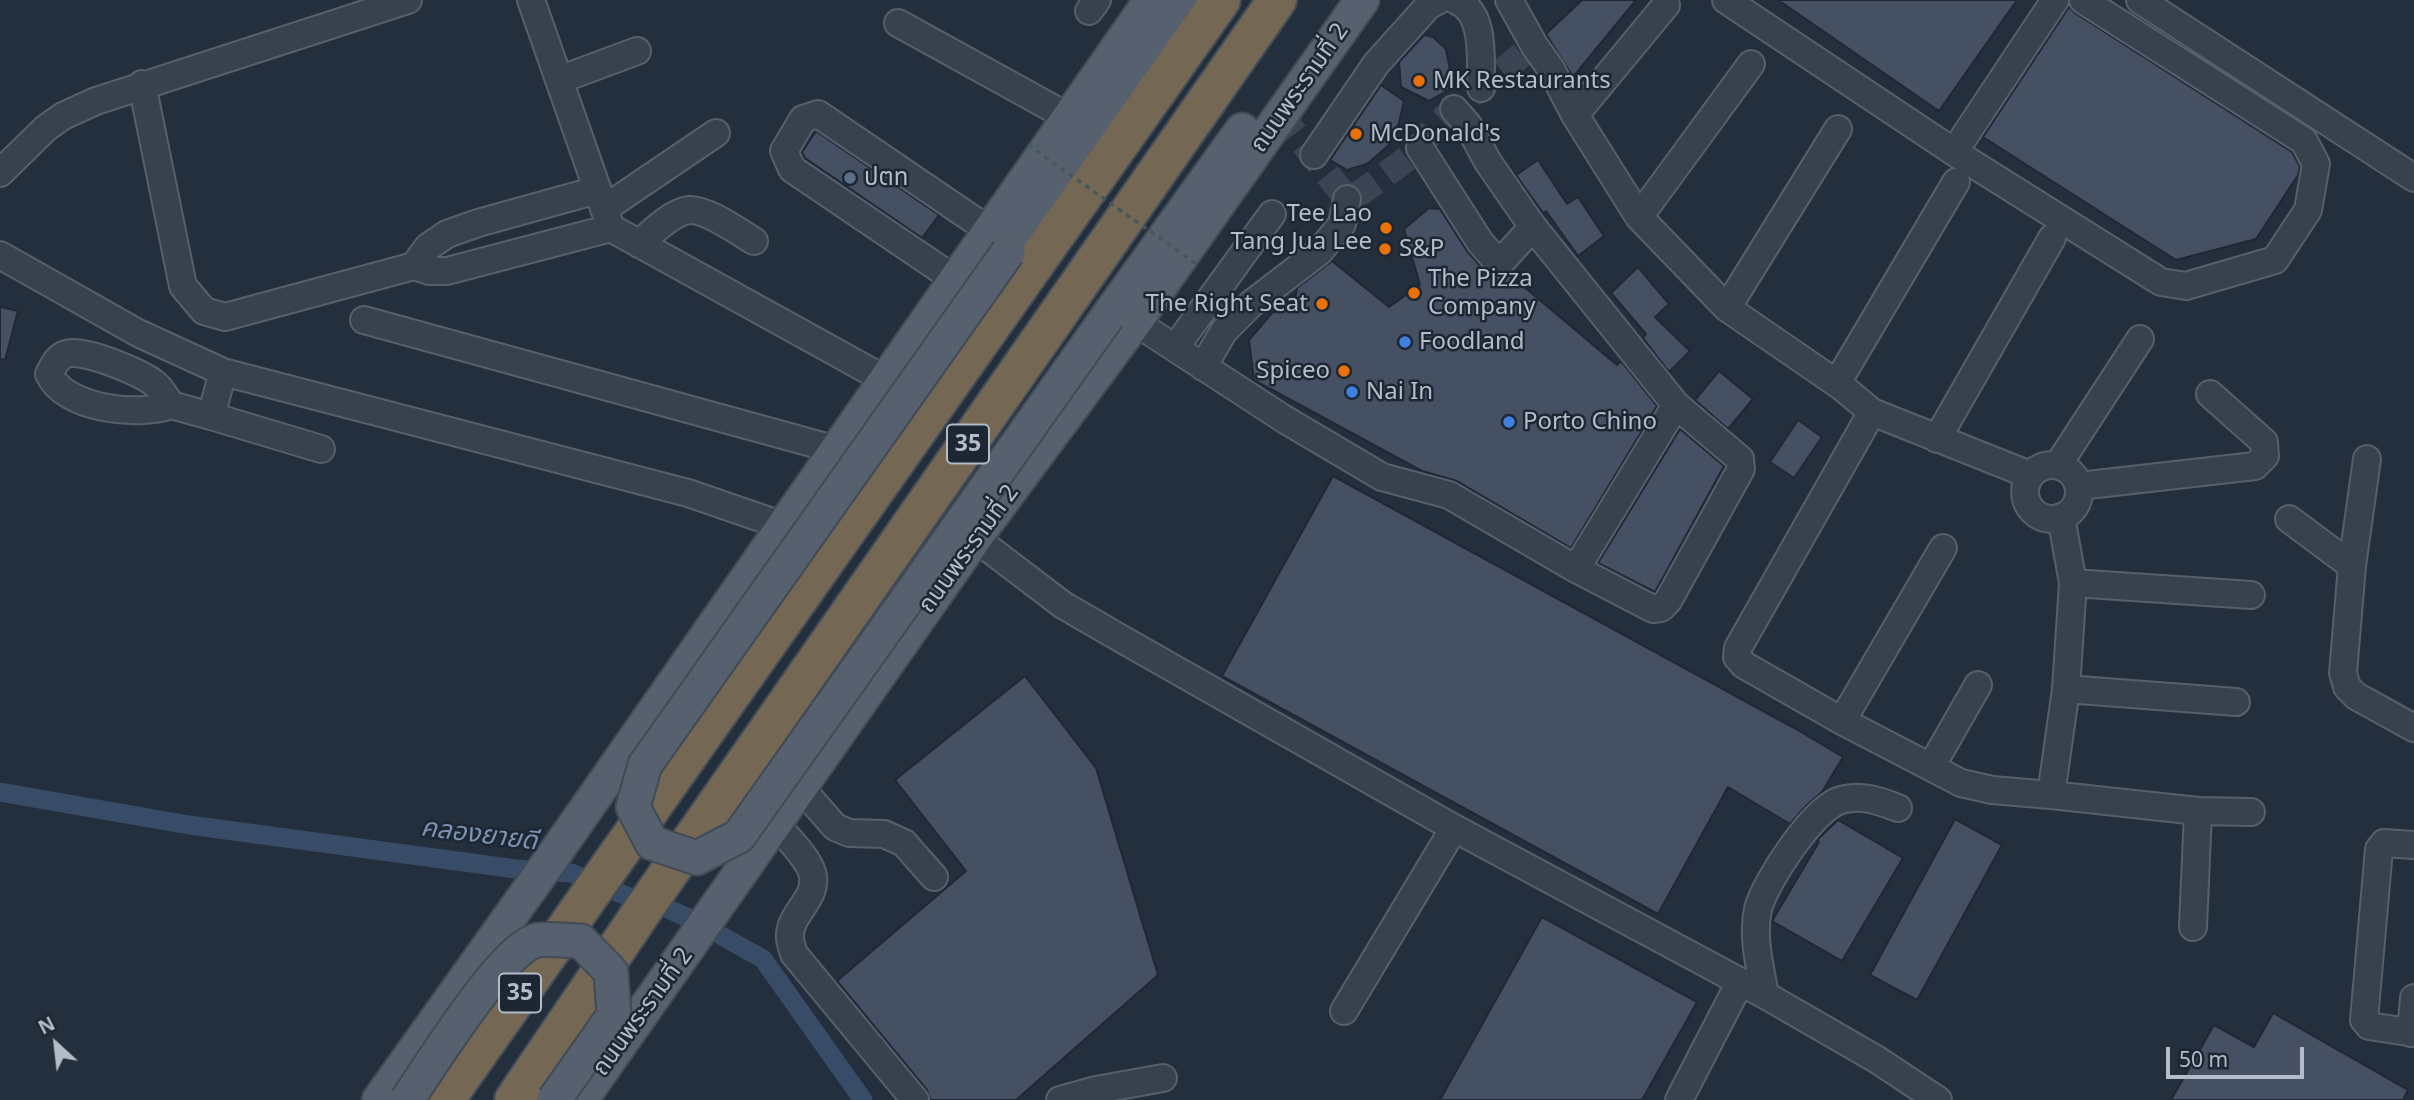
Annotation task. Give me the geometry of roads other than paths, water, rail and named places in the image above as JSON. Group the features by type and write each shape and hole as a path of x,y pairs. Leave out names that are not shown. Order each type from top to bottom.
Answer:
{"highway":[{"name":"35","path":"445,1100 1221,0"},
{"name":"35","path":"514,1100 1277,0"}],"main road":[{"name":"35","path":"379,1100 956,280 999,241 1070,117 1151,0"},
{"path":"1184,0 999,241 645,765 633,807 652,843 696,858 740,836 1121,319 1335,0"},
{"name":"ถนนพระรามที่ 2","path":"581,1100 975,538 1121,319 1362,0"},
{"path":"407,1100 486,987 516,953 537,940 581,941 611,972 614,1015 554,1100"}],"street":[{"path":"0,173 46,128 63,116 96,101 408,0"},
{"path":"531,0 604,209 639,244 886,380"},
{"path":"1314,155 1376,64 1429,5 1439,0"},
{"path":"1455,0 1473,17 1480,34 1480,88"},
{"path":"1510,0 1575,115 1639,217 1727,308 1836,383 1872,412 2031,475"},
{"path":"1726,0 1954,152 2161,282 2186,286 2275,260 2308,210 2316,164 2304,141 2083,0"},
{"path":"1954,152 2055,0"},
{"path":"2140,0 2414,178"},
{"path":"1575,115 1666,5"},
{"path":"898,23 1070,117"},
{"path":"559,80 637,51"},
{"path":"1639,217 1751,64"},
{"path":"142,84 183,286 204,311 225,317 414,266 429,271 447,271 604,209 716,133"},
{"path":"1121,319 1175,348 1283,419 1382,477 1449,495 1576,569 1653,609 1661,608 1668,601 1741,470 1740,459 1676,405 1533,227 1488,162 1468,125 1454,109"},
{"path":"956,280 792,169 784,150 803,119 818,114 999,241"},
{"path":"1727,308 1838,129"},
{"path":"1420,148 1480,242 1499,264 1533,227"},
{"path":"1836,383 1956,182"},
{"path":"1203,367 1224,331 1251,304 1319,252 1342,225 1347,199"},
{"path":"414,266 428,247 447,234 478,223 604,209"},
{"path":"639,244 667,220 689,210 709,215 754,241"},
{"path":"1175,348 1272,214"},
{"path":"1937,439 2052,238"},
{"path":"0,255 138,333 223,372 688,493 784,526"},
{"path":"364,320 837,450"},
{"path":"2058,465 2140,339"},
{"path":"211,416 223,372"},
{"path":"2079,486 2255,466 2265,456 2264,442 2210,394"},
{"path":"171,405 321,449"},
{"path":"1576,569 1676,405"},
{"path":"1872,412 1738,648 1737,657 1744,664 1842,721 1961,783 1992,790 2198,811 2252,812"},
{"path":"2367,459 2352,566 2343,673 2347,687 2356,696 2414,728"},
{"path":"2058,465 2071,473 2079,486 2077,502 2073,508 2061,517 2043,518 2029,508 2025,491 2031,475 2043,466 2058,465"},
{"path":"2051,795 2066,689 2073,583 2061,517"},
{"path":"2289,519 2352,566"},
{"path":"975,538 1063,605 1454,828 1765,995 1876,1059 1938,1100"},
{"path":"1842,721 1943,548"},
{"path":"2073,583 2251,595"},
{"path":"1931,767 1978,685"},
{"path":"2066,689 2236,702"},
{"path":"801,788 835,827 849,833 884,834 904,843 934,877"},
{"path":"1765,995 1756,940 1758,909 1782,859 1824,810 1840,800 1874,798 1898,807"},
{"path":"2193,927 2198,811"},
{"path":"776,824 812,872 814,887 792,923 790,937 794,954 915,1100"},
{"path":"1344,1012 1454,828"},
{"path":"2414,845 2384,843 2379,849 2364,1020 2369,1026 2412,1033 2414,998"},
{"path":"1679,1100 1740,982"},
{"path":"1060,1100 1096,1090 1163,1078"}],"waterway":[{"name":"คลองยายดี","path":"0,792 189,825 516,869 571,873 634,899 655,903 695,921 763,959 863,1100"}],"tunnel":[{"path":"1283,111 1288,124 1347,199 1363,191 1420,148 1433,128 1454,109 1534,45"}],"place":[{"name":"MK Restaurants","path":"1419,81"},
{"name":"McDonald's","path":"1356,134"},
{"name":"ปตท","path":"850,178"},
{"name":"Tee Lao Tang Jua Lee","path":"1386,228"},
{"name":"S&P","path":"1385,249"},
{"name":"The Pizza Company","path":"1414,293"},
{"name":"The Right Seat","path":"1322,304"},
{"name":"Foodland","path":"1405,342"},
{"name":"Spiceo","path":"1344,371"},
{"name":"Nai In","path":"1352,392"},
{"name":"Porto Chino","path":"1509,422"}]}
